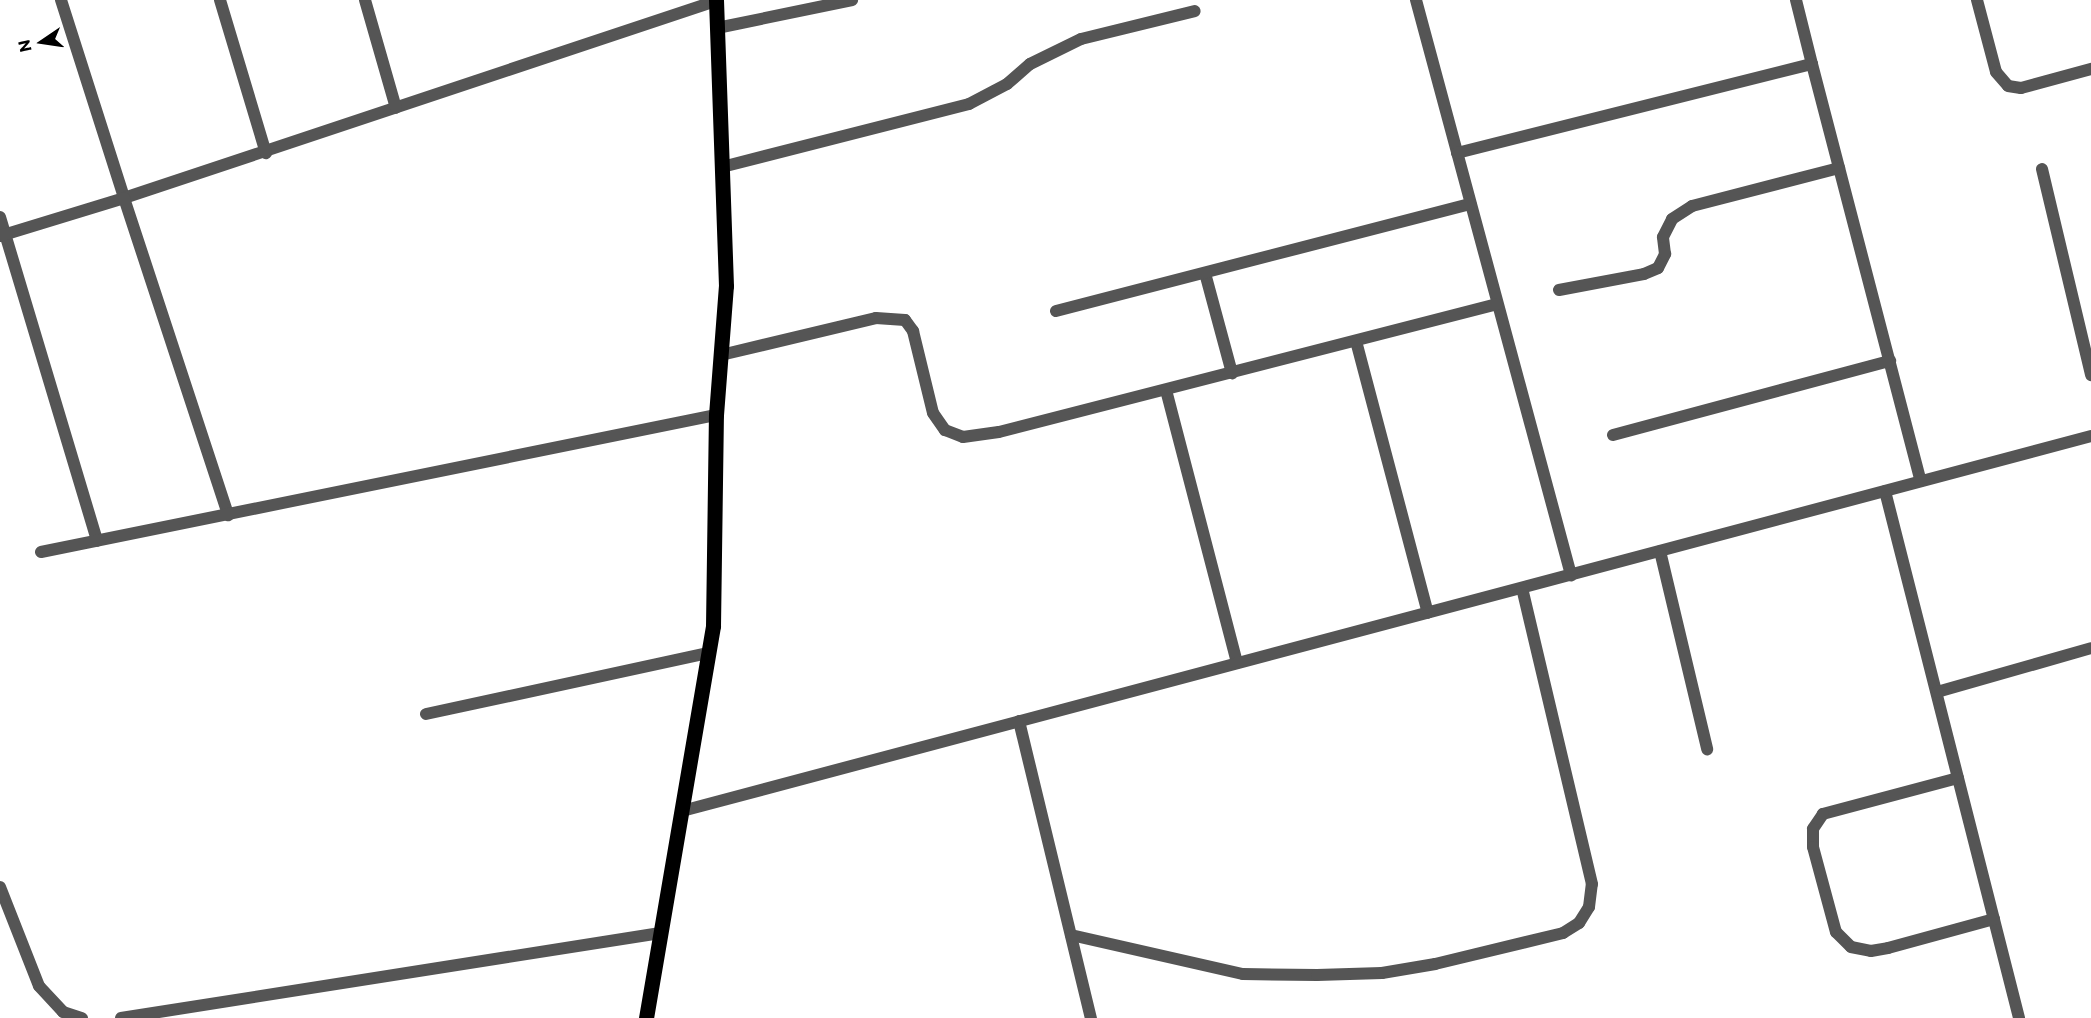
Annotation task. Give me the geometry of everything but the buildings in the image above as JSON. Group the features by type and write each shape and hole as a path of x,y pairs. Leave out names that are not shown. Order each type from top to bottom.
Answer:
{"main road":[{"path":"646,1018 713,626 716,415 726,286 716,0"}],"street":[{"path":"61,0 228,515"},
{"path":"220,0 266,153"},
{"path":"364,0 396,108"},
{"path":"3,235 266,153 716,0"},
{"path":"717,28 852,0"},
{"path":"1416,0 1570,575"},
{"path":"1796,0 1921,481"},
{"path":"1977,0 1996,72 2008,86 2021,88 2091,69"},
{"path":"722,167 969,104 1007,84 1030,64 1081,39 1196,11"},
{"path":"1457,153 1812,64"},
{"path":"1559,290 1644,274 1658,268 1665,254 1663,237 1672,219 1692,206 1839,168"},
{"path":"2042,169 2091,375"},
{"path":"1056,311 1470,204"},
{"path":"0,217 3,235 97,541"},
{"path":"1205,273 1232,373"},
{"path":"721,355 876,318 905,320 913,331 933,413 945,430 963,437 999,432 1497,304"},
{"path":"1356,341 1428,613"},
{"path":"1613,435 1890,361"},
{"path":"1166,390 1236,663"},
{"path":"41,552 716,415"},
{"path":"682,811 2091,436"},
{"path":"1886,491 2019,1018"},
{"path":"1660,551 1707,749"},
{"path":"1071,935 1244,974 1317,975 1382,973 1435,963 1563,933 1579,923 1589,907 1592,884 1522,588"},
{"path":"1937,692 2091,648"},
{"path":"426,714 709,653"},
{"path":"1019,721 1091,1018"},
{"path":"1958,778 1823,814 1813,829 1813,847 1836,932 1851,947 1871,951 1888,948 1994,919"},
{"path":"0,887 39,986 63,1012 82,1018"},
{"path":"121,1018 660,933"}]}
